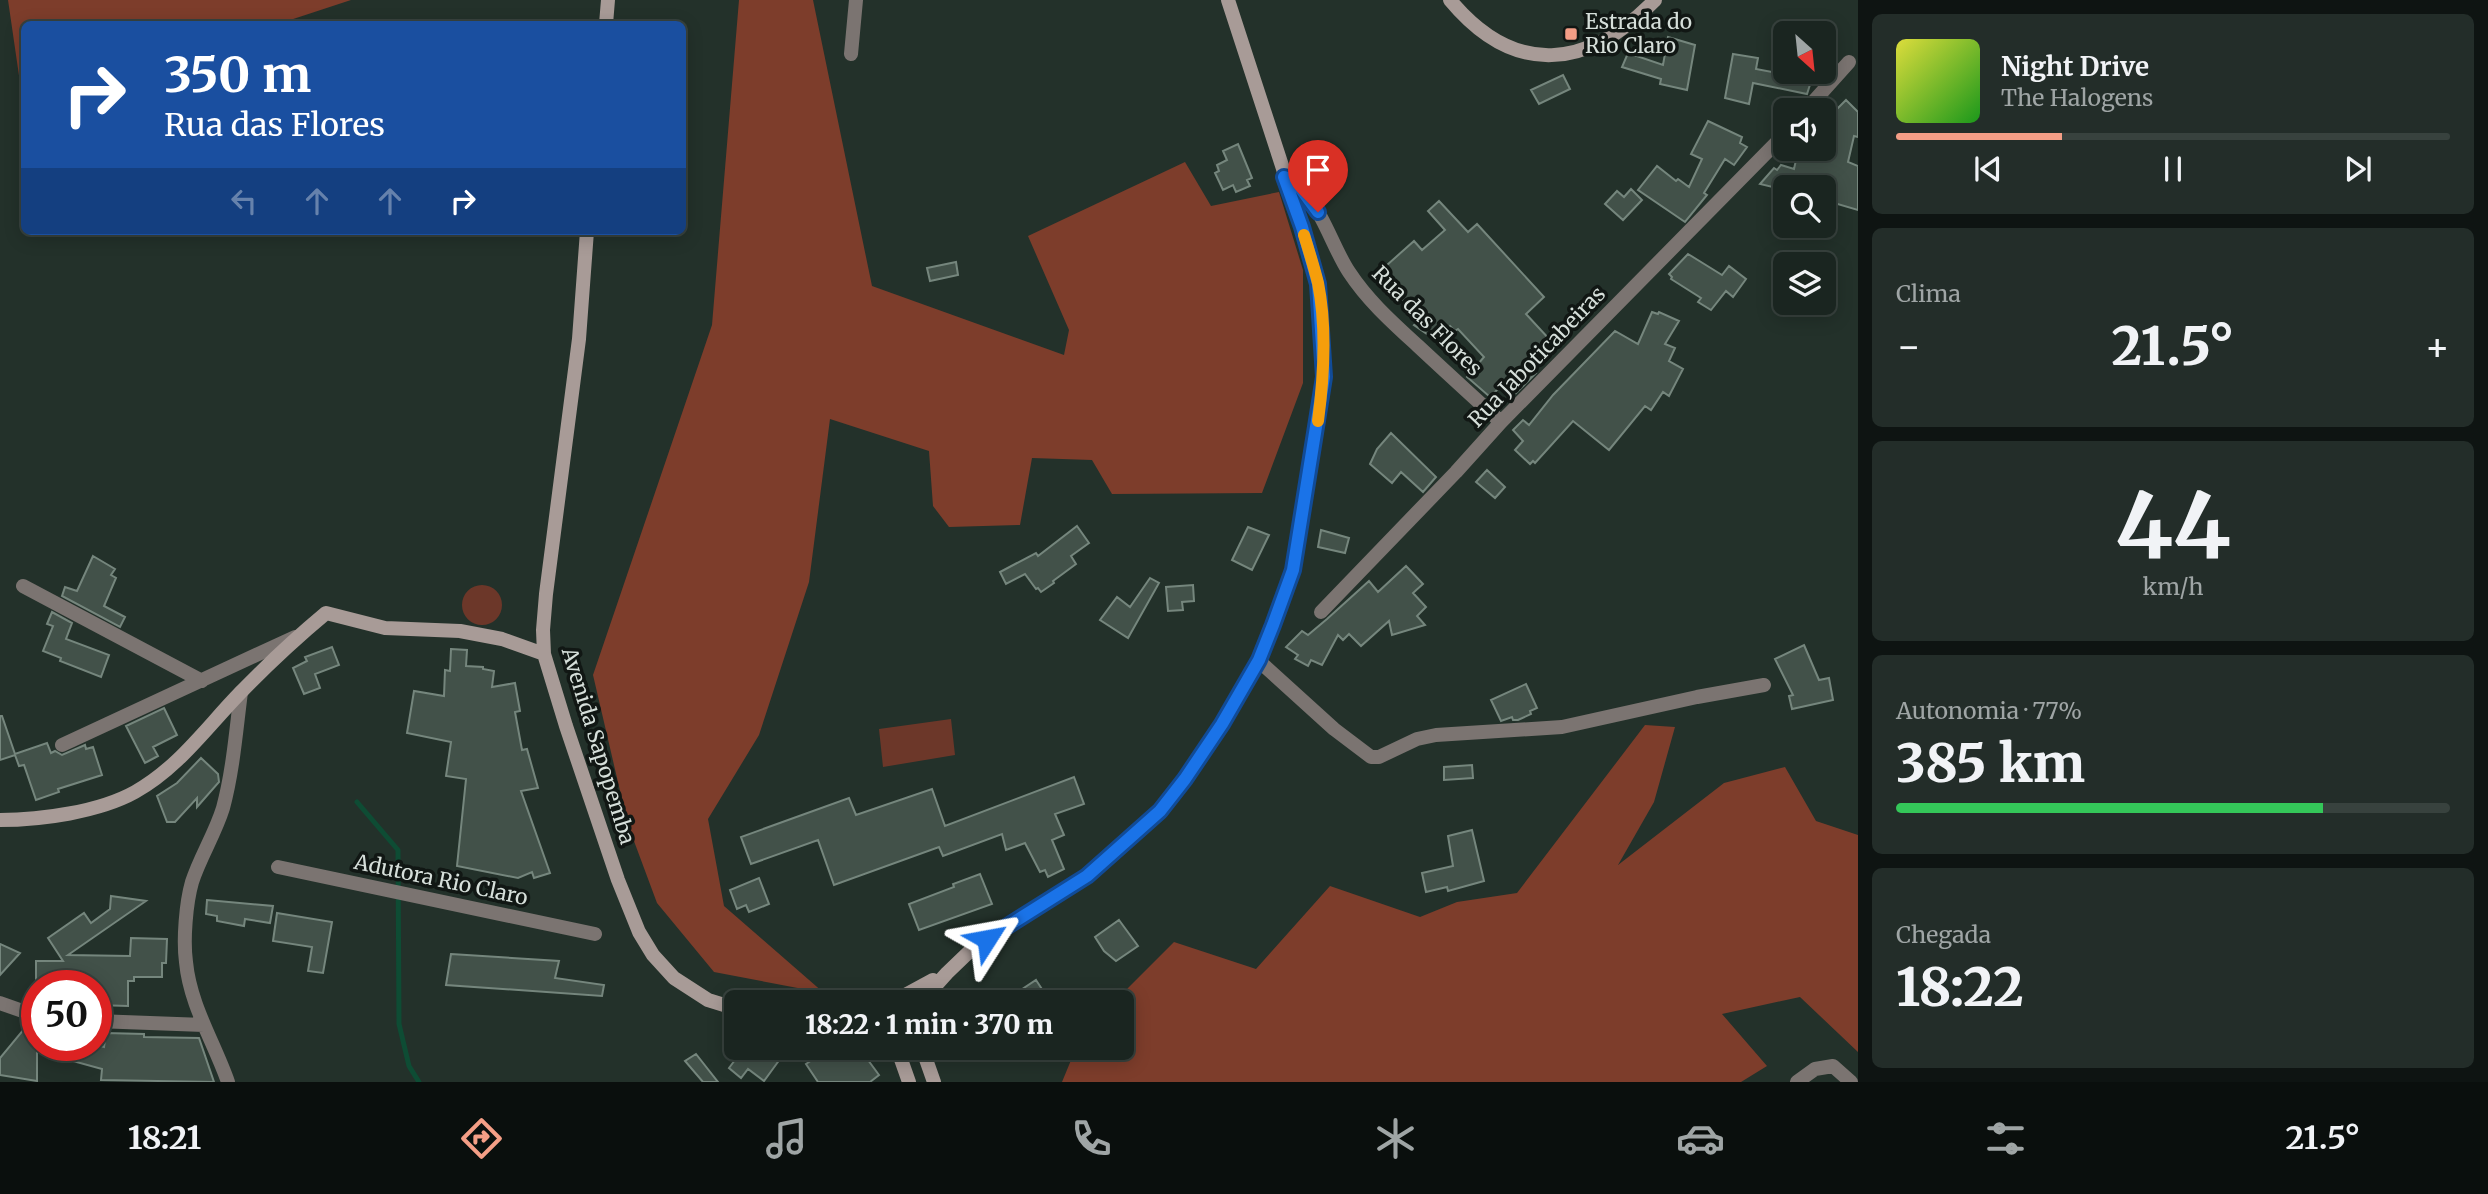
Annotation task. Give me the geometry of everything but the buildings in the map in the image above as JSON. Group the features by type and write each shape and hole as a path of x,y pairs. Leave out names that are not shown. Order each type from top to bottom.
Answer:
{"main road":[{"path":"606,21 608,0"},
{"path":"932,990 947,973 1002,928 1087,876 1160,811 1222,724 1259,660 1293,570 1324,377 1318,284 1228,0"},
{"path":"1450,0 1467,21 1493,40 1526,53 1568,55 1599,44 1629,26 1655,0"},
{"name":"Avenida Sapopemba","path":"587,235 579,339 546,594 544,654 605,842 639,932 653,956 674,978 708,1000 724,1005"},
{"path":"0,820 29,820 89,808 134,792 173,766 240,692 326,613 385,628 460,631 502,639 544,654"},
{"path":"917,990 947,973"},
{"path":"901,1060 909,1082"},
{"path":"926,1060 934,1082"}],"street":[{"path":"850,54 856,0"},
{"path":"1817,98 1849,62"},
{"name":"Rua Jaboticabeiras","path":"1321,612 1501,422 1773,146"},
{"name":"Rua das Flores","path":"1284,177 1295,181 1305,192 1346,269 1378,309 1501,422"},
{"path":"23,586 202,681"},
{"path":"62,745 300,635"},
{"path":"1259,660 1334,729 1371,757 1379,757 1417,739 1436,735 1562,727 1764,685"},
{"path":"226,1077 191,990 186,961 188,904 192,883 223,806 231,772 240,692"},
{"name":"Adutora Rio Claro","path":"278,867 595,934"},
{"path":"0,1003 21,1010"},
{"path":"112,1022 204,1025"},
{"path":"1797,1082 1815,1069 1833,1066 1852,1082"}],"shaded area":[{"path":"8,0 351,0 287,21 21,21 21,89"},
{"path":"739,0 813,0 872,286 1064,355 1069,330 1028,236 1185,162 1211,206 1279,192 1303,270 1303,383 1262,493 1112,494 1092,460 1032,458 1020,525 949,527 933,506 929,451 830,419 809,582 759,735 708,819 724,906 821,990 714,972 657,903 628,825 593,675 712,325"},
{"path":"482,585 496,591 502,605 496,619 482,625 468,619 462,605 468,591"},
{"path":"951,719 955,755 883,767 879,729"},
{"path":"1645,725 1675,727 1654,802 1618,865 1724,783 1785,767 1816,821 1858,835 1858,1052 1800,997 1722,1014 1767,1066 1741,1082 1062,1082 1071,1060 1134,1060 1134,990 1126,990 1174,942 1256,969 1330,886 1420,917 1457,902 1517,893"}],"waterway":[{"path":"357,802 398,850 399,1024 409,1066 419,1082"}],"slow traffic":[{"path":"1304,235 1318,284 1322,325 1324,377 1318,421"}],"place":[{"name":"Estrada do Rio Claro","path":"1571,34"}],"route":[{"path":"987,939 1087,876 1160,811 1222,724 1259,660 1293,570 1324,377 1318,284 1284,177 1295,181 1318,212"}]}
